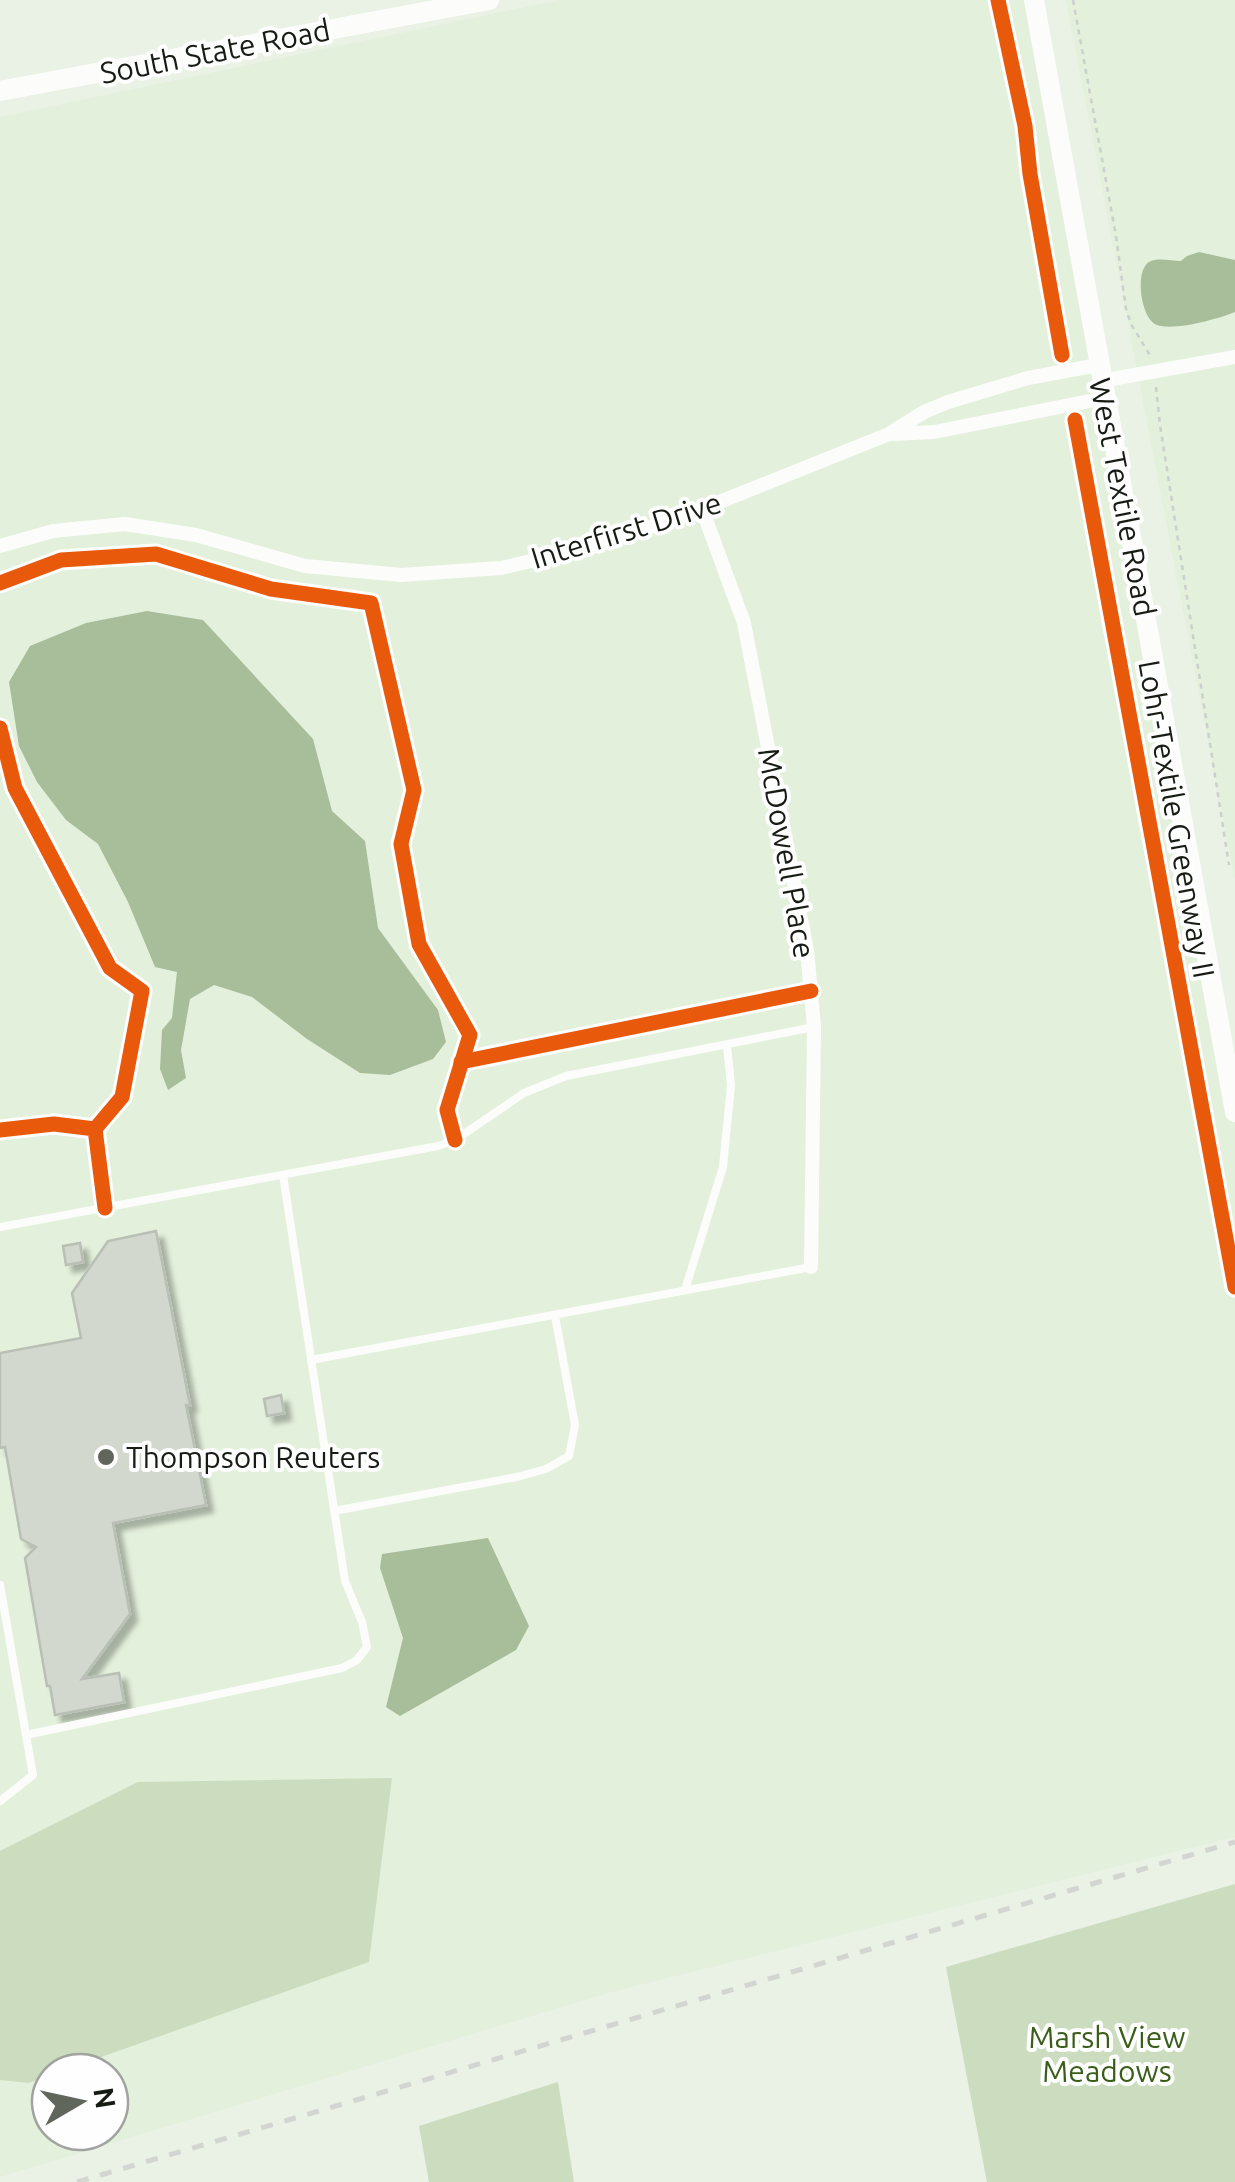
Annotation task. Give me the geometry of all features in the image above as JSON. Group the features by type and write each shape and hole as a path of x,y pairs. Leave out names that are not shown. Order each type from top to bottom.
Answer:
{"main road":[{"name":"South State Road","path":"0,91 489,0"},
{"name":"West Textile Road","path":"1034,0 1235,1112"}],"street":[{"path":"1101,381 1235,357"},
{"name":"Interfirst Drive","path":"0,546 53,532 125,524 196,535 306,566 401,575 501,568 596,546 702,509 890,434 948,402 1028,378 1101,381"},
{"name":"Interfirst Drive","path":"890,434 934,432 1101,381"},
{"name":"McDowell Place","path":"702,509 744,623 807,950 814,1027 811,1267"}],"lane":[{"path":"0,1228 438,1146 454,1140 524,1093 566,1076 814,1027"},
{"path":"685,1290 723,1167 731,1085 727,1046"},
{"path":"26,1735 342,1668 357,1660 368,1647 345,1581 283,1175"},
{"path":"311,1360 811,1267"},
{"path":"334,1511 517,1477 546,1469 569,1456 575,1425 555,1316"},
{"path":"0,1586 33,1775 0,1801"}],"path":[{"path":"1073,0 1126,309 1151,358"},
{"path":"1156,386 1229,865"},
{"path":"1229,852 1235,851"}],"shaded area":[{"path":"559,0 1034,0 1235,1112 1235,1837 611,1992 130,2138 130,2052 30,2052 30,2152 83,2152 0,2177 0,117"},
{"path":"1066,0 1235,0 1235,880"},
{"path":"1199,252 1235,260 1235,312 1185,325 1157,325 1143,305 1144,267 1160,259 1181,261"},
{"path":"147,611 203,620 313,739 332,811 365,841 378,928 438,1010 446,1042 433,1059 390,1075 360,1073 252,997 214,985 190,999 181,1050 186,1078 168,1090 160,1069 162,1030 172,1018 177,972 155,967 98,844 66,820 37,782 19,746 9,682 30,646 86,623"},
{"path":"488,1538 529,1626 516,1650 400,1716 386,1707 403,1638 380,1568 382,1554"}],"green space":[{"path":"392,1778 369,1962 115,2052 30,2052 30,2083 0,2080 0,1851 138,1782"},
{"name":"Marsh View Meadows","path":"1235,1884 1235,2182 987,2182 946,1967"},
{"path":"558,2082 574,2182 429,2182 419,2126"}],"building":[{"name":"Thompson Reuters","path":"156,1231 206,1505 113,1523 130,1614 82,1679 119,1673 124,1702 55,1715 25,1558 36,1547 21,1539 5,1447 0,1448 0,1353 81,1338 72,1293 108,1241"},
{"path":"80,1243 83,1262 66,1265 63,1246"},
{"path":"281,1395 284,1413 267,1416 264,1399"}],"railway":[{"path":"77,2182 1235,1842"}],"cycle path":[{"path":"998,0 1025,126 1062,355"},
{"name":"Lohr-Textile Greenway II","path":"1075,420 1235,1287"},
{"path":"0,583 61,560 156,554 271,589 371,603 414,790 401,844 419,944 470,1035 447,1110 455,1140"},
{"path":"0,728 15,788 110,968 142,991 122,1097 95,1129"},
{"path":"461,1062 811,991"},
{"path":"0,1130 54,1124 95,1129 105,1208"}],"place":[{"name":"Thompson Reuters","path":"106,1457"}]}
